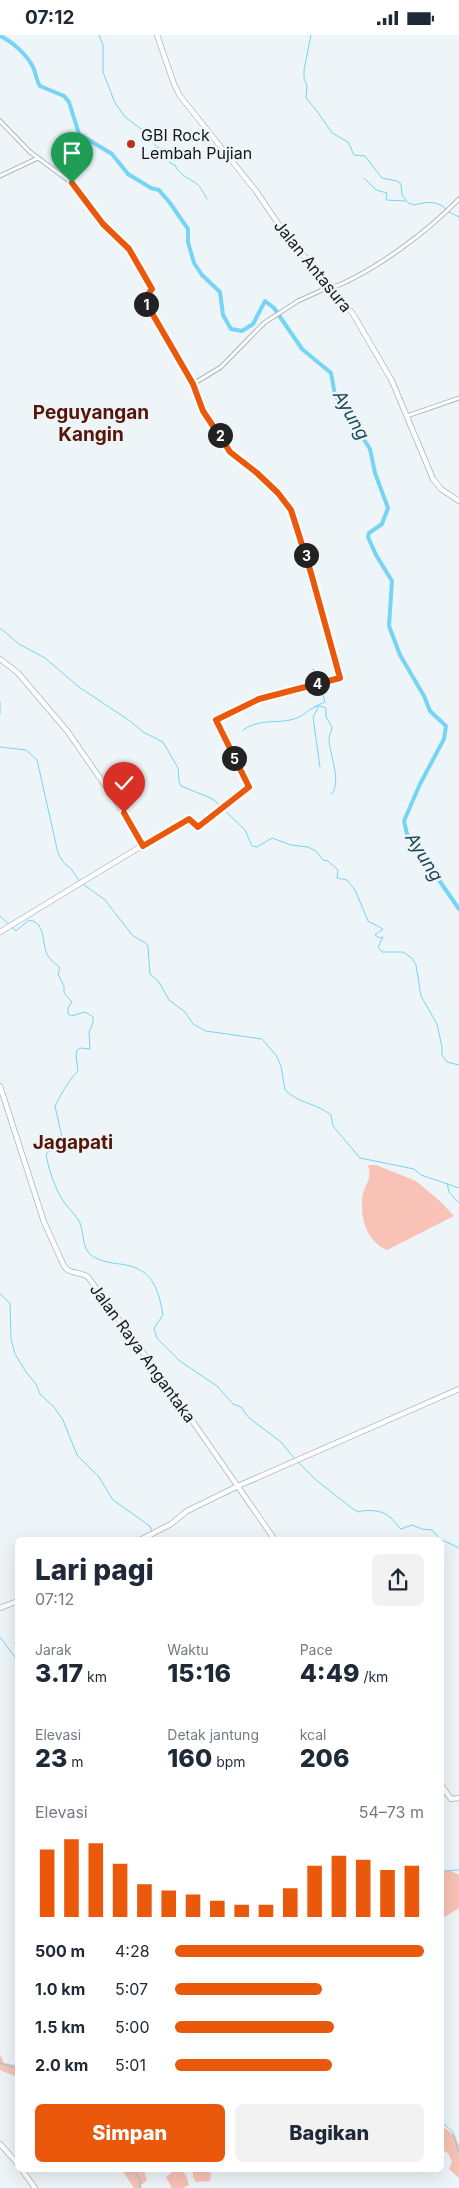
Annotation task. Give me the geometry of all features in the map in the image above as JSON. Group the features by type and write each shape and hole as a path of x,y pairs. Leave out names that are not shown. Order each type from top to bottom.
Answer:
{"main road":[{"name":"Jalan Antasura","path":"157,35 174,84 184,101 256,191 292,244 320,271 353,314 383,364 435,482 441,489 459,501"},
{"path":"0,659 18,673 71,737 131,823 143,846 0,932"},
{"name":"Jalan Raya Angantaka","path":"0,1086 44,1222 64,1267 68,1271 83,1273 88,1277 273,1537"},
{"path":"146,1537 171,1524 187,1511 238,1486 459,1389"},
{"path":"0,1608 15,1602"},
{"path":"444,1789 451,1799 459,1798"},
{"path":"0,2144 15,2161"},
{"path":"24,2172 36,2188"}],"street":[{"path":"0,121 38,158 72,183 98,219 132,254 152,289 145,301 193,384 203,411 228,449 257,473 291,510 311,573 340,678 320,682 290,692 275,694 242,706 215,721 249,787 198,827 189,819 143,846"},
{"path":"0,176 38,158"},
{"path":"193,384 221,367 261,326 282,311 298,301 355,277 385,258 444,215 459,199"},
{"path":"406,417 459,398"}],"shaded area":[{"path":"368,1165 376,1165 416,1181 454,1216 387,1250 380,1246 370,1236 364,1223 362,1200 369,1179"},
{"path":"444,1871 451,1871 459,1875 459,1908 444,1917"},
{"path":"0,2054 4,2063 15,2065 15,2076 0,2070"},
{"path":"444,2127 455,2136 459,2146 459,2178 449,2169 452,2162 448,2153 444,2151"},
{"path":"123,2172 145,2172 147,2180 141,2185 142,2188 134,2188"},
{"path":"172,2172 183,2172 189,2185 183,2188 172,2188 166,2177"},
{"path":"193,2172 210,2172 211,2174 210,2181 196,2182"}],"waterway":[{"path":"99,35 103,45 103,72 115,103 125,117 144,131 158,148 170,149 170,163 175,165 182,174 198,185 207,199"},
{"path":"311,35 304,70 307,86 306,98 332,133 348,142 354,155 365,156 382,178 397,181 401,184 402,195 407,202"},
{"name":"Ayung","path":"0,36 23,53 33,67 40,86 64,96 69,102 79,134 112,154 128,174 151,188 159,190 170,203 188,229 188,242 194,263 202,275 220,292 223,315 231,329 242,331 253,324 265,301 274,308 302,349 331,373 335,395 370,449 375,473 388,508 382,524 369,533 368,537 376,555 392,581 389,626 400,655 424,696 430,711 446,726 444,739 420,784 404,821 407,834 459,909"},
{"path":"364,178 376,190 387,193 386,200 405,201"},
{"path":"408,203 414,205 435,203 446,209"},
{"path":"449,212 459,217"},
{"path":"0,628 19,644 45,658 79,687 130,721 143,732 163,742 178,768 181,786 213,799 245,830 252,846 257,847 272,838 291,845 308,847 316,851 323,860 328,861 338,870 337,878 347,880 355,890 368,921 383,929 375,935 380,938 383,937 378,947 382,952 403,952 412,958 416,965 421,996 437,1024 442,1055 447,1062 459,1065"},
{"path":"313,669 319,681"},
{"path":"314,707 325,702 320,685"},
{"path":"0,702 0,714"},
{"path":"243,730 264,722 297,718 314,707 326,708 326,717 332,727 329,738 336,781 332,794"},
{"path":"318,708 313,717 320,767"},
{"path":"0,747 26,750 37,760 58,853 80,882"},
{"path":"83,884 105,900 133,936 146,943 150,974 159,982 169,1000 185,1012 193,1024 206,1031 262,1039 276,1055 281,1066 285,1090 296,1098 331,1115 333,1126 360,1158 414,1169 421,1175 459,1188"},
{"path":"0,916 16,931 29,920 39,925 48,956 60,968 58,974 64,986 64,993 72,1002 68,1008 68,1014 71,1016 85,1012 93,1017 93,1023 89,1032 90,1049 81,1048 77,1050 78,1071 68,1083 55,1106 64,1146 57,1150 50,1150 46,1155 58,1191 80,1223 88,1252 98,1259 131,1266 146,1275 156,1288 163,1315 154,1328 157,1338 180,1361 217,1386 233,1404 241,1407 249,1418 281,1442 294,1458"},
{"path":"447,1183 449,1192 459,1203"},
{"path":"0,1294 10,1303 11,1339 15,1354 36,1384 40,1394 54,1407 63,1420 77,1455 99,1477 113,1500 150,1526 152,1532"},
{"path":"297,1461 316,1480 358,1512 370,1510 383,1513 391,1518 401,1529 412,1525 432,1530 438,1537"},
{"path":"444,1541 459,1548"},
{"path":"0,1637 15,1657"},
{"path":"444,1871 459,1870"},
{"path":"0,2063 15,2068"},
{"path":"444,2124 453,2132 459,2153"},
{"path":"135,2172 140,2180 140,2188"}],"place":[{"name":"GBI Rock Lembah Pujian","path":"131,144"}],"district":[{"name":"Peguyangan Kangin","path":"91,423"},
{"name":"Jagapati","path":"73,1142"}],"route":[{"path":"72,183 96,217 129,249 149,283 152,290 145,301 193,384 201,409 230,452 257,473 287,503 291,510 300,535 340,678 259,699 215,721 249,787 198,827 189,819 143,846 124,813"}]}
